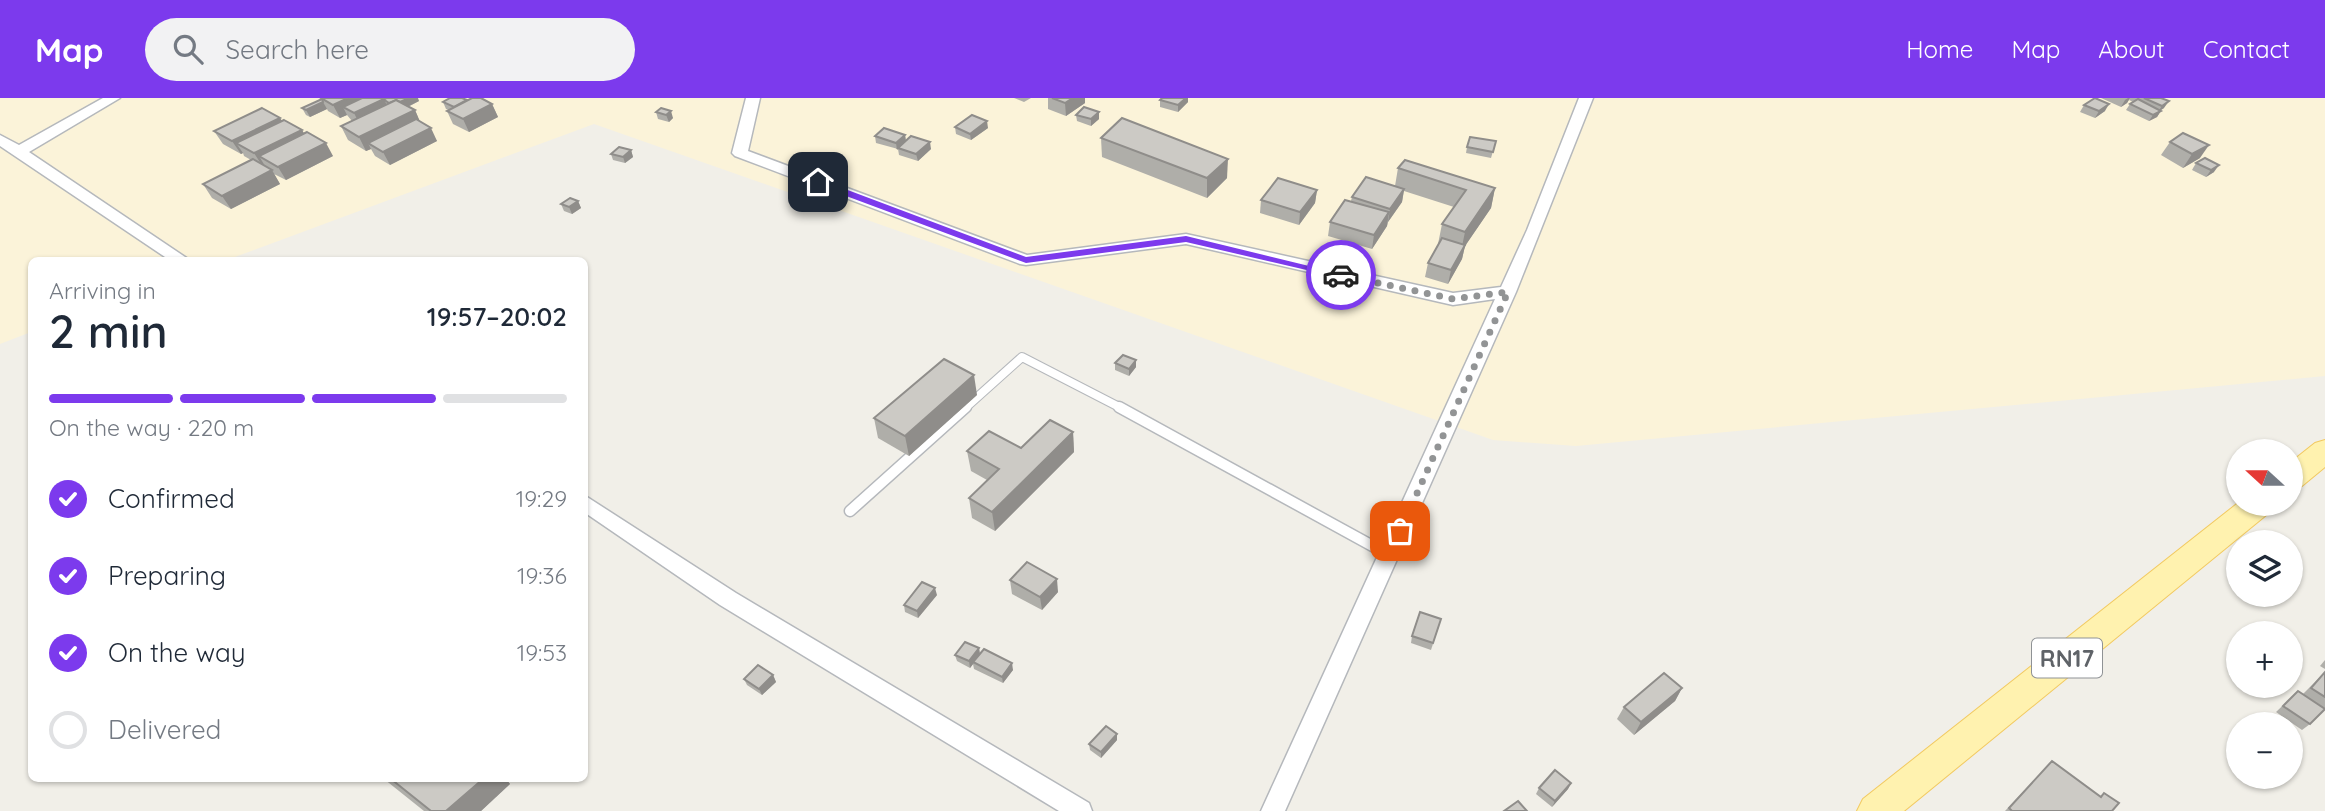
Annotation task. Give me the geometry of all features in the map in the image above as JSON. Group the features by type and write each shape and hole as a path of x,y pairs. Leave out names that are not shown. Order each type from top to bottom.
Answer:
{"main road":[{"path":"2303,468 2325,451"},
{"name":"RN17","path":"1876,811 2244,516"}],"street":[{"path":"18,152 113,98"},
{"path":"753,98 740,153 1026,260 1186,239 1453,299 1508,292"},
{"path":"1273,811 1508,292 1586,98"},
{"path":"0,139 177,257"},
{"path":"588,505 728,599 1080,811"}],"lane":[{"path":"850,512 1022,357 1129,412 1389,555"}],"sand":[{"path":"0,98 2325,98 2325,376 1576,446 1493,440 594,124 235,257 28,257 28,333 0,344"}],"building":[{"path":"321,98 348,98 333,105"},
{"path":"362,98 384,99 354,113 343,107"},
{"path":"409,98 389,103 383,99"},
{"path":"450,98 467,100 454,107 443,102"},
{"path":"472,98 481,98 492,104 463,119 447,111"},
{"path":"1052,98 1073,98 1065,103"},
{"path":"1186,98 1178,105 1160,100"},
{"path":"2095,98 2109,104 2099,111 2084,105"},
{"path":"2144,98 2161,98 2169,101 2162,106"},
{"path":"322,99 323,102 306,110 302,108"},
{"path":"2138,99 2161,111 2153,115 2130,104"},
{"path":"396,100 415,110 359,137 341,126"},
{"path":"1084,107 1099,112 1091,119 1076,115"},
{"path":"262,108 280,118 232,141 214,131"},
{"path":"661,108 671,111 666,115 656,112"},
{"path":"972,115 987,121 970,134 955,127"},
{"path":"1122,118 1228,159 1207,178 1101,138"},
{"path":"416,119 431,128 383,152 368,143"},
{"path":"284,120 302,130 254,153 236,143"},
{"path":"884,128 905,135 896,143 875,136"},
{"path":"307,132 326,143 278,167 259,156"},
{"path":"2183,133 2209,145 2192,154 2170,142"},
{"path":"911,136 930,142 916,154 898,148"},
{"path":"1470,137 1496,141 1493,152 1467,147"},
{"path":"619,147 631,150 623,157 611,154"},
{"path":"2205,158 2219,165 2211,170 2196,163"},
{"path":"253,159 272,170 222,196 203,184"},
{"path":"1405,160 1495,188 1465,232 1442,224 1466,190 1398,168"},
{"path":"1366,177 1404,189 1390,209 1352,197"},
{"path":"1278,178 1317,190 1300,212 1261,200"},
{"path":"570,198 578,201 569,207 561,204"},
{"path":"1345,200 1389,212 1374,235 1330,222"},
{"path":"1442,238 1465,245 1451,270 1428,263"},
{"path":"1123,355 1136,360 1129,369 1115,363"},
{"path":"944,359 974,375 905,436 874,418"},
{"path":"1050,420 1073,432 992,512 969,498 999,469 967,451 989,431 1021,448"},
{"path":"1027,562 1057,579 1040,597 1010,580"},
{"path":"922,582 935,588 917,611 904,605"},
{"path":"1420,612 1441,619 1433,643 1412,636"},
{"path":"965,642 979,648 969,661 955,655"},
{"path":"984,649 1012,663 1002,677 973,662"},
{"path":"758,665 773,675 759,689 744,679"},
{"path":"2325,672 2325,697 2311,688"},
{"path":"1664,673 1682,688 1641,722 1624,707"},
{"path":"2303,694 2325,709 2310,724 2303,719 2303,712 2292,712 2283,706 2291,698 2303,698"},
{"path":"1106,726 1117,734 1101,752 1089,744"},
{"path":"2052,761 2101,797 2104,793 2119,803 2112,811 2012,811 2009,808"},
{"path":"1555,770 1571,783 1555,801 1539,788"},
{"path":"395,782 480,782 446,811 431,811"},
{"path":"1518,801 1527,811 1504,811"}],"way so far":[{"path":"1341,275 1453,299 1508,292 1400,531"}],"route":[{"path":"818,182 1026,260 1186,239 1341,275"}]}
